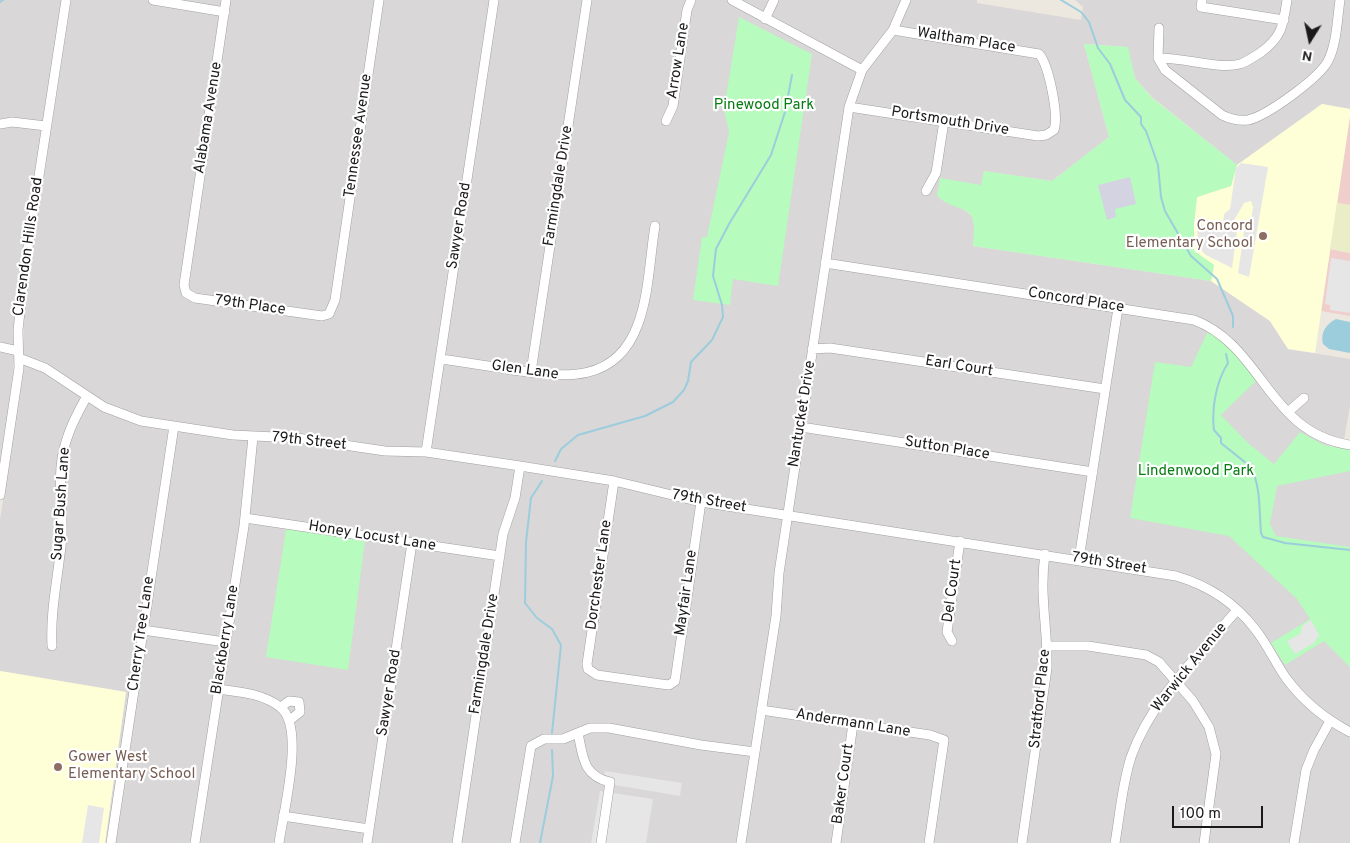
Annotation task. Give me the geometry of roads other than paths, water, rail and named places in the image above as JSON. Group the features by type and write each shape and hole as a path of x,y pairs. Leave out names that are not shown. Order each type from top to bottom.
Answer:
{"street":[{"name":"Clarendon Hills Road","path":"0,495 18,354 18,330 25,268 66,0"},
{"path":"153,0 224,12"},
{"name":"Alabama Avenue","path":"191,236 226,0"},
{"name":"Tennessee Avenue","path":"339,272 379,0"},
{"name":"Sawyer Road","path":"426,452 494,0"},
{"name":"Farmingdale Drive","path":"531,372 587,0"},
{"name":"Arrow Lane","path":"666,121 673,106 690,0"},
{"path":"732,0 862,70"},
{"path":"765,19 774,0"},
{"name":"Nantucket Drive","path":"742,843 787,515 849,107 862,70 893,30 906,0"},
{"path":"1202,0 1201,7 1284,20"},
{"path":"1158,58 1173,57 1230,65 1242,64 1274,41 1282,28 1287,0"},
{"path":"1159,28 1158,58 1168,74 1216,111 1232,119 1253,118 1264,114 1303,86 1325,66 1334,43 1340,0"},
{"name":"Waltham Place","path":"893,30 1039,54 1046,67 1056,115 1056,125 1050,133"},
{"name":"Portsmouth Drive","path":"849,107 1038,136 1050,133"},
{"path":"926,191 936,173 944,121"},
{"path":"0,124 12,122 46,126"},
{"name":"Glen Lane","path":"440,359 565,376 588,373 607,364 626,347 639,321 655,226"},
{"name":"79th Place","path":"191,236 184,285 186,293 195,298 322,316 329,314 332,309 339,272"},
{"name":"Concord Place","path":"825,263 1187,318 1214,330 1234,346 1288,412 1315,435 1333,442 1350,445"},
{"path":"1080,559 1118,308"},
{"name":"79th Street","path":"0,347 45,368 87,396 124,416 174,426 253,437 297,438 385,451 426,452 614,480 701,502 1080,559 1158,572 1187,579 1210,590 1237,610 1255,629 1286,678 1304,699 1330,721 1350,732"},
{"name":"Earl Court","path":"812,349 830,348 1105,389"},
{"name":"Sugar Bush Lane","path":"52,646 51,625 62,537 63,453 73,421 87,396"},
{"path":"1288,412 1304,398"},
{"name":"Cherry Tree Lane","path":"112,843 174,426"},
{"name":"Sutton Place","path":"800,427 1093,472"},
{"name":"Blackberry Lane","path":"195,843 245,518 253,437"},
{"name":"Farmingdale Drive","path":"457,843 500,556 505,527 515,498 520,466"},
{"name":"Dorchester Lane","path":"614,480 588,657 588,669 597,675 673,684"},
{"name":"Mayfair Lane","path":"673,684 701,502"},
{"name":"Honey Locust Lane","path":"245,518 500,556"},
{"name":"Del Court","path":"952,641 947,632 960,541"},
{"name":"Sawyer Road","path":"368,843 412,543"},
{"name":"Stratford Place","path":"1022,843 1046,681 1048,646 1042,595 1045,554"},
{"name":"Warwick Avenue","path":"1115,843 1125,780 1135,748 1151,716 1176,682 1237,610"},
{"path":"143,630 225,642"},
{"path":"1048,646 1088,646 1137,653 1159,662 1204,715 1215,744 1216,766 1204,843"},
{"path":"218,689 259,696 281,707 290,720 293,746 279,843"},
{"path":"281,707 289,701 299,702 300,712 290,720"},
{"name":"Andermann Lane","path":"761,710 930,736 944,740 928,843"},
{"path":"1294,843 1306,770 1314,750 1330,721"},
{"name":"Baker Court","path":"836,843 853,724"},
{"path":"515,843 531,746 544,739 563,739 590,728 609,728 701,745 755,752"},
{"path":"578,733 583,758 591,773 599,779 610,782 601,843"},
{"path":"283,816 370,829"}],"water":[{"path":"1336,319 1350,322 1350,353 1329,349 1323,344 1322,336 1325,329 1329,323"}],"waterway":[{"path":"1061,0 1081,12 1089,22 1098,48 1110,64 1125,100 1141,117 1141,124 1146,131 1158,165 1161,197 1165,211 1191,256 1217,279 1233,316 1233,327"},
{"path":"555,461 561,449 578,435 645,416 673,402 684,390 688,381 691,362 712,340 723,317 722,305 713,276 716,249 771,155 785,112 792,75"},
{"path":"1226,354 1228,363 1221,377 1214,403 1214,430 1221,438 1221,443 1251,467 1258,491 1261,533 1263,537 1285,543 1350,550"},
{"path":"542,481 531,498 526,542 525,603 537,618 552,629 561,645 552,733"},
{"path":"540,843 553,776 552,750"}],"place":[{"name":"Concord Elementary School","path":"1263,236"},
{"name":"Gower West Elementary School","path":"58,767"}],"park label":[{"name":"Pinewood Park","path":"764,106"},
{"name":"Lindenwood Park","path":"1196,472"}]}
